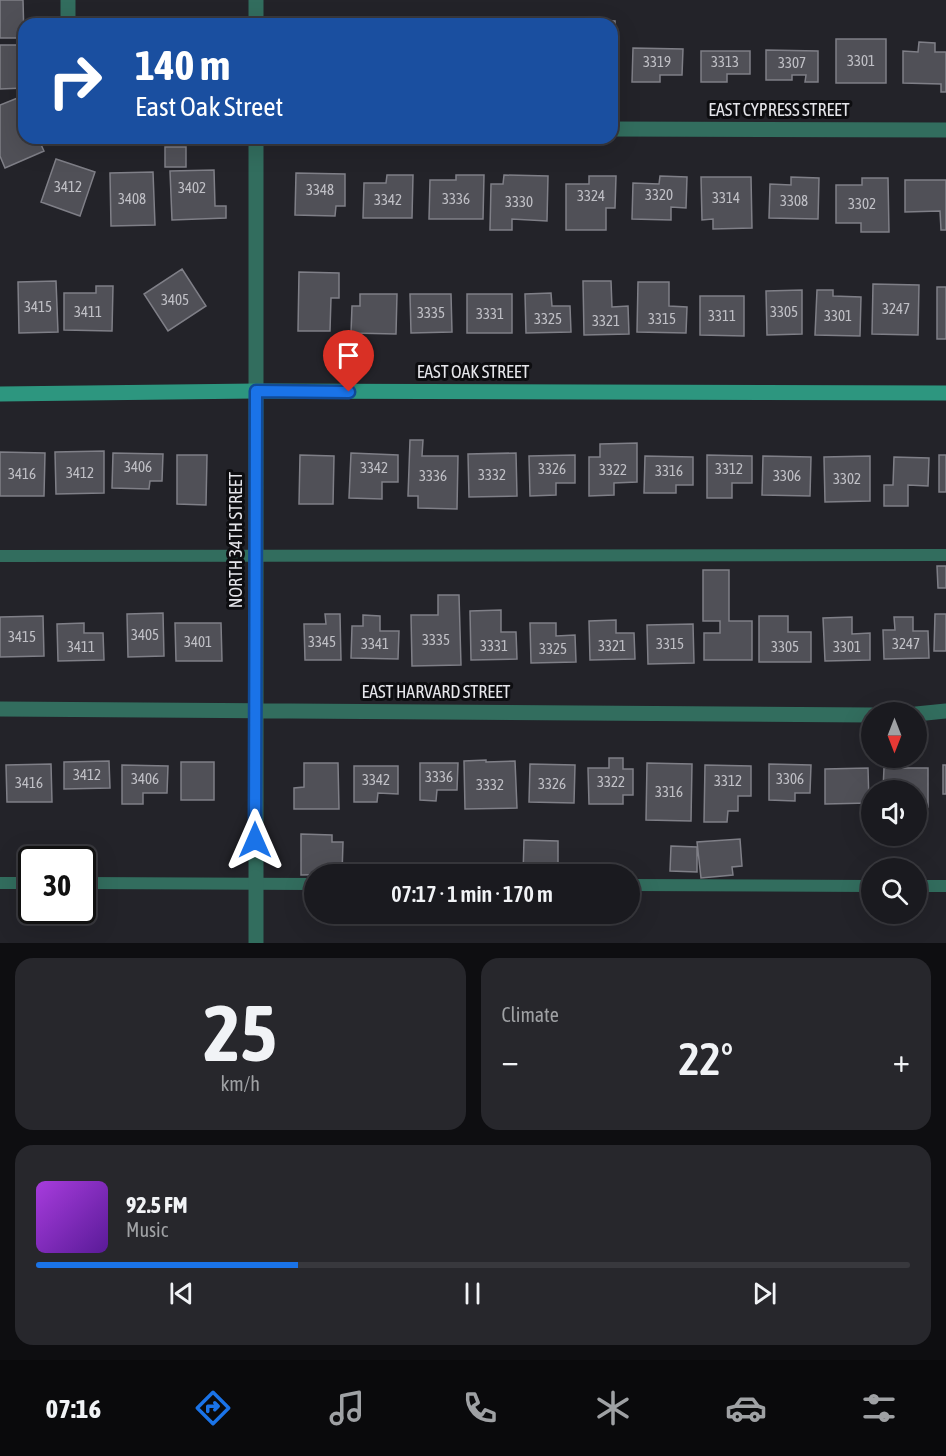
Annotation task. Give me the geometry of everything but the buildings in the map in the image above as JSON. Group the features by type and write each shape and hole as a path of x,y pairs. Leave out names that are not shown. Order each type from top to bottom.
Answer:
{"street":[{"path":"68,0 68,18"},
{"path":"256,0 256,18"},
{"name":"EAST CYPRESS STREET","path":"618,129 946,130"},
{"name":"NORTH 34TH STREET","path":"256,144 256,943"},
{"name":"EAST OAK STREET","path":"0,394 256,391 946,393"},
{"name":"EAST HARVARD STREET","path":"0,710 861,715"},
{"path":"927,713 946,711"}],"lane":[{"path":"0,556 946,555"},
{"path":"0,883 18,883"},
{"path":"96,883 304,884"},
{"path":"640,885 861,886"},
{"path":"927,886 946,886"}],"route":[{"path":"255,840 256,391 349,392"}]}
